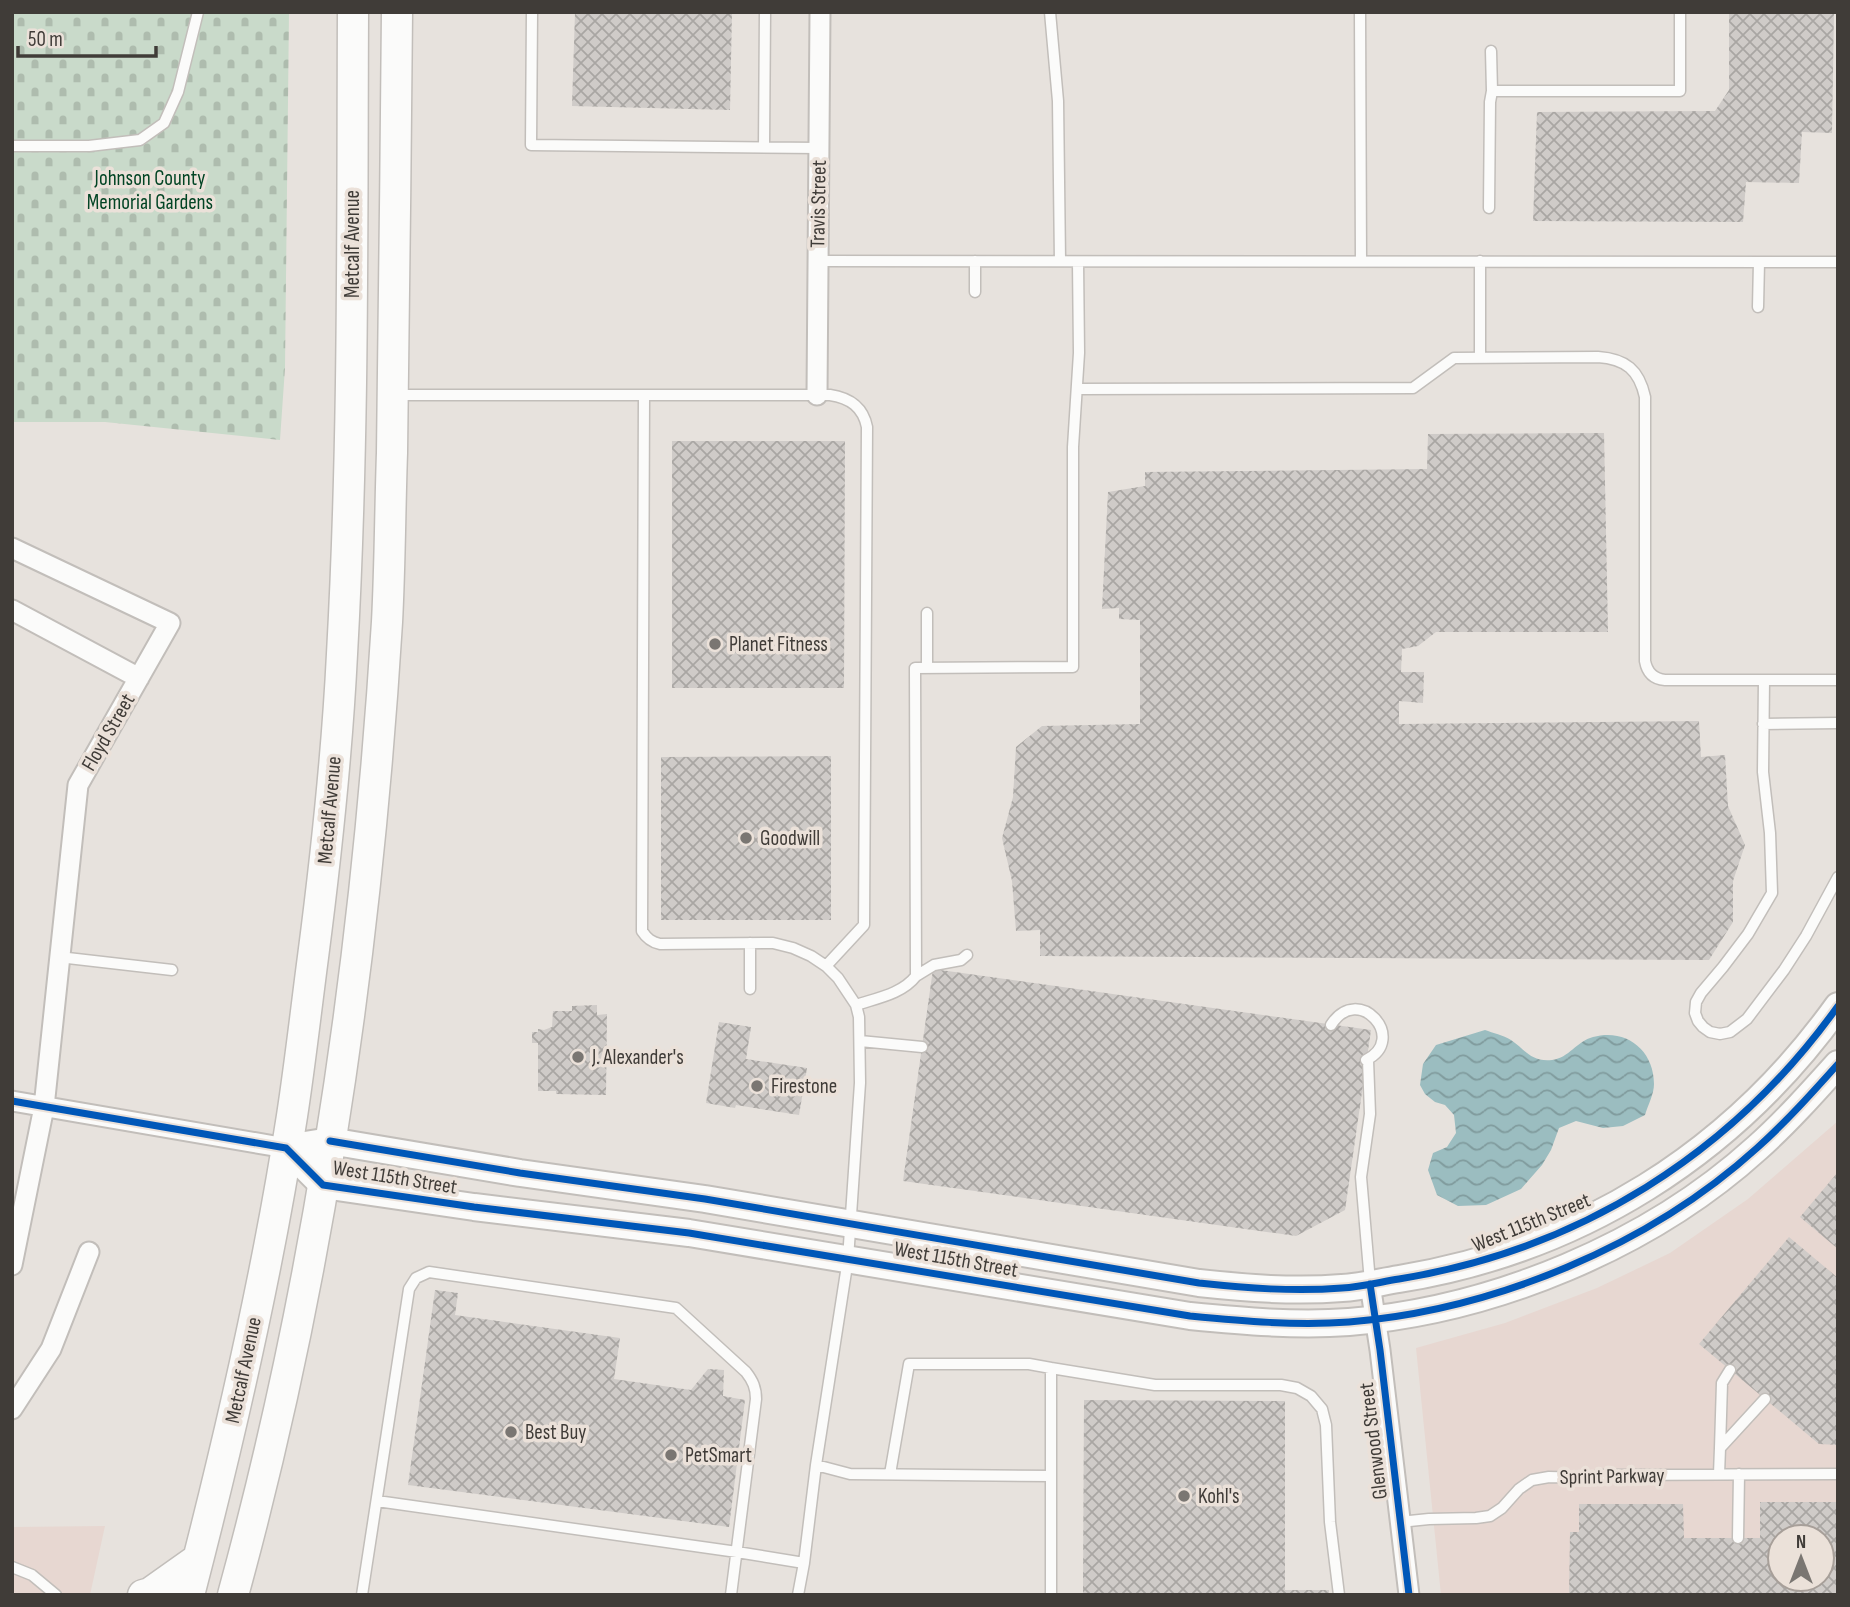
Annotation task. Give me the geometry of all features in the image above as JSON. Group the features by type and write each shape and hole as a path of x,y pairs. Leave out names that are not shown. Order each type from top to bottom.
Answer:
{"main road":[{"name":"Metcalf Avenue","path":"189,1595 243,1373 286,1148 320,902 331,799 342,656 351,396 353,12"},
{"name":"Metcalf Avenue","path":"233,1595 297,1325 323,1185 371,826 387,618 393,395 397,12"},
{"path":"143,1595 150,1593 198,1559"}],"street":[{"name":"Travis Street","path":"817,395 820,12"},
{"name":"Floyd Street","path":"12,548 170,623 78,785 44,1107 12,1265"},
{"path":"12,610 139,678"},
{"name":"West 115th Street","path":"12,1101 286,1148 330,1141 520,1173 705,1199 1199,1283 1250,1288 1343,1288 1456,1269 1512,1252 1570,1229 1618,1205 1662,1178 1732,1124 1781,1076 1838,1006"},
{"name":"West 115th Street","path":"286,1148 323,1185 474,1207 676,1231 1190,1316 1245,1321 1347,1322 1443,1307 1501,1292 1568,1267 1649,1226 1710,1186 1757,1149 1838,1064"},
{"path":"12,1409 51,1349 89,1252"},
{"name":"Glenwood Street","path":"1370,1284 1409,1595"}],"lane":[{"path":"12,146 89,146 140,140 164,123 177,92 198,12"},
{"path":"532,12 531,145 819,148"},
{"path":"764,147 765,12"},
{"path":"1050,12 1058,101 1060,261"},
{"path":"1360,12 1361,261"},
{"path":"1492,91 1680,91 1680,12"},
{"path":"1489,208 1492,51"},
{"path":"818,261 1838,262"},
{"path":"975,261 975,292"},
{"path":"1480,261 1480,358"},
{"path":"916,976 915,668 1073,667 1073,447 1079,354 1078,262"},
{"path":"1758,307 1759,262"},
{"path":"1077,389 1413,388 1454,358 1606,358 1625,364 1639,379 1645,397 1646,666 1655,678 1664,680 1838,680"},
{"path":"393,395 817,395 840,397 859,408 867,427 864,925 826,966"},
{"path":"643,396 642,931 647,938 660,944 773,943 793,948 811,956 838,978 856,1005 859,1017 860,1083 848,1259 798,1595"},
{"path":"927,612 927,668"},
{"path":"1764,680 1763,772 1770,833 1772,893 1748,934 1696,1002 1695,1013 1703,1027 1720,1034 1730,1032 1747,1019 1798,948 1838,877"},
{"path":"1763,724 1838,723"},
{"path":"750,943 750,989"},
{"path":"856,1005 910,985 916,976 934,965 961,960 967,955"},
{"path":"60,957 172,970"},
{"path":"1331,1025 1338,1015 1356,1009 1375,1017 1381,1026 1382,1043 1377,1053 1367,1060 1364,1114 1356,1169 1362,1189 1370,1284"},
{"path":"860,1041 922,1047"},
{"path":"362,1595 409,1289 416,1278 429,1272 676,1308 746,1372 756,1389 756,1399 731,1595"},
{"path":"890,1474 909,1364 1029,1364 1155,1385 1281,1385 1297,1388 1311,1396 1322,1409 1326,1425 1330,1522 1339,1595"},
{"path":"1051,1368 1051,1595"},
{"path":"1719,1474 1722,1383 1730,1370"},
{"path":"1720,1448 1765,1399"},
{"path":"816,1465 850,1474 1051,1476"},
{"path":"1738,1538 1739,1474"},
{"name":"Sprint Parkway","path":"1400,1522 1490,1516 1532,1480 1549,1477 1838,1474"},
{"path":"377,1501 804,1563"},
{"path":"12,1567 32,1575 56,1595"}],"shaded area":[{"path":"1838,1121 1838,1595 1441,1595 1416,1348 1505,1323 1597,1288 1670,1253 1748,1199"},
{"path":"105,1526 90,1595 12,1595 12,1527"}],"green space":[{"name":"Johnson County Memorial Gardens","path":"12,12 289,12 285,368 280,440 105,422 12,422"}],"water":[{"path":"1485,1030 1508,1038 1533,1057 1545,1060 1558,1059 1593,1037 1605,1035 1627,1039 1643,1052 1653,1072 1654,1088 1645,1115 1623,1126 1603,1128 1576,1121 1559,1128 1542,1165 1521,1189 1486,1205 1458,1206 1437,1195 1428,1170 1433,1153 1447,1147 1456,1133 1454,1115 1445,1105 1435,1102 1425,1094 1420,1085 1423,1064 1436,1045"}],"building":[{"path":"575,12 732,12 730,110 572,106"},
{"path":"1729,12 1834,12 1832,133 1802,132 1799,183 1746,182 1743,222 1533,221 1537,112 1715,111 1729,90"},
{"path":"1604,433 1608,632 1436,632 1418,646 1402,649 1401,672 1424,672 1423,703 1399,701 1399,724 1699,721 1701,757 1725,755 1728,806 1745,845 1733,881 1733,922 1709,960 1040,956 1040,930 1016,931 1012,881 1002,838 1013,797 1016,747 1042,726 1140,724 1140,620 1119,619 1119,608 1102,609 1108,492 1145,486 1145,472 1427,469 1428,434"},
{"path":"672,441 845,441 844,688 672,688"},
{"name":"Goodwill","path":"831,756 831,920 661,920 661,757"},
{"path":"933,969 1371,1030 1345,1210 1296,1236 903,1181"},
{"path":"597,1005 597,1015 607,1014 606,1095 538,1091 538,1043 532,1043 532,1032 552,1027 553,1011 572,1011 572,1006"},
{"path":"719,1022 751,1027 746,1059 807,1068 799,1115 706,1103"},
{"path":"1838,1172 1838,1249 1800,1217"},
{"path":"1789,1237 1838,1278 1838,1445 1819,1444 1699,1344"},
{"name":"Best Buy","path":"435,1290 458,1293 455,1315 620,1338 614,1379 691,1390 708,1369 724,1370 723,1396 745,1400 729,1527 408,1485"},
{"name":"Kohl's","path":"1084,1400 1285,1401 1285,1590 1329,1590 1329,1595 1083,1595"},
{"path":"1760,1502 1838,1502 1838,1595 1569,1595 1570,1532 1579,1532 1579,1504 1683,1504 1684,1538 1760,1538"}],"cycle path":[{"path":"330,1141 520,1173 705,1199 1199,1283 1288,1289 1349,1287 1465,1265 1529,1245 1589,1219 1646,1187 1700,1150 1750,1107 1796,1059 1838,1006"},
{"path":"12,1101 286,1148 323,1185 474,1207 689,1233 1190,1316 1329,1323 1404,1315 1459,1304 1513,1288 1619,1243 1668,1215 1714,1183 1757,1148 1838,1064"},
{"path":"1370,1284 1409,1595"}],"place":[{"name":"Planet Fitness","path":"715,644"},
{"name":"Goodwill","path":"746,838"},
{"name":"J. Alexander's","path":"578,1057"},
{"name":"Firestone","path":"757,1086"},
{"name":"Best Buy","path":"511,1432"},
{"name":"PetSmart","path":"671,1455"},
{"name":"Kohl's","path":"1184,1496"}]}
